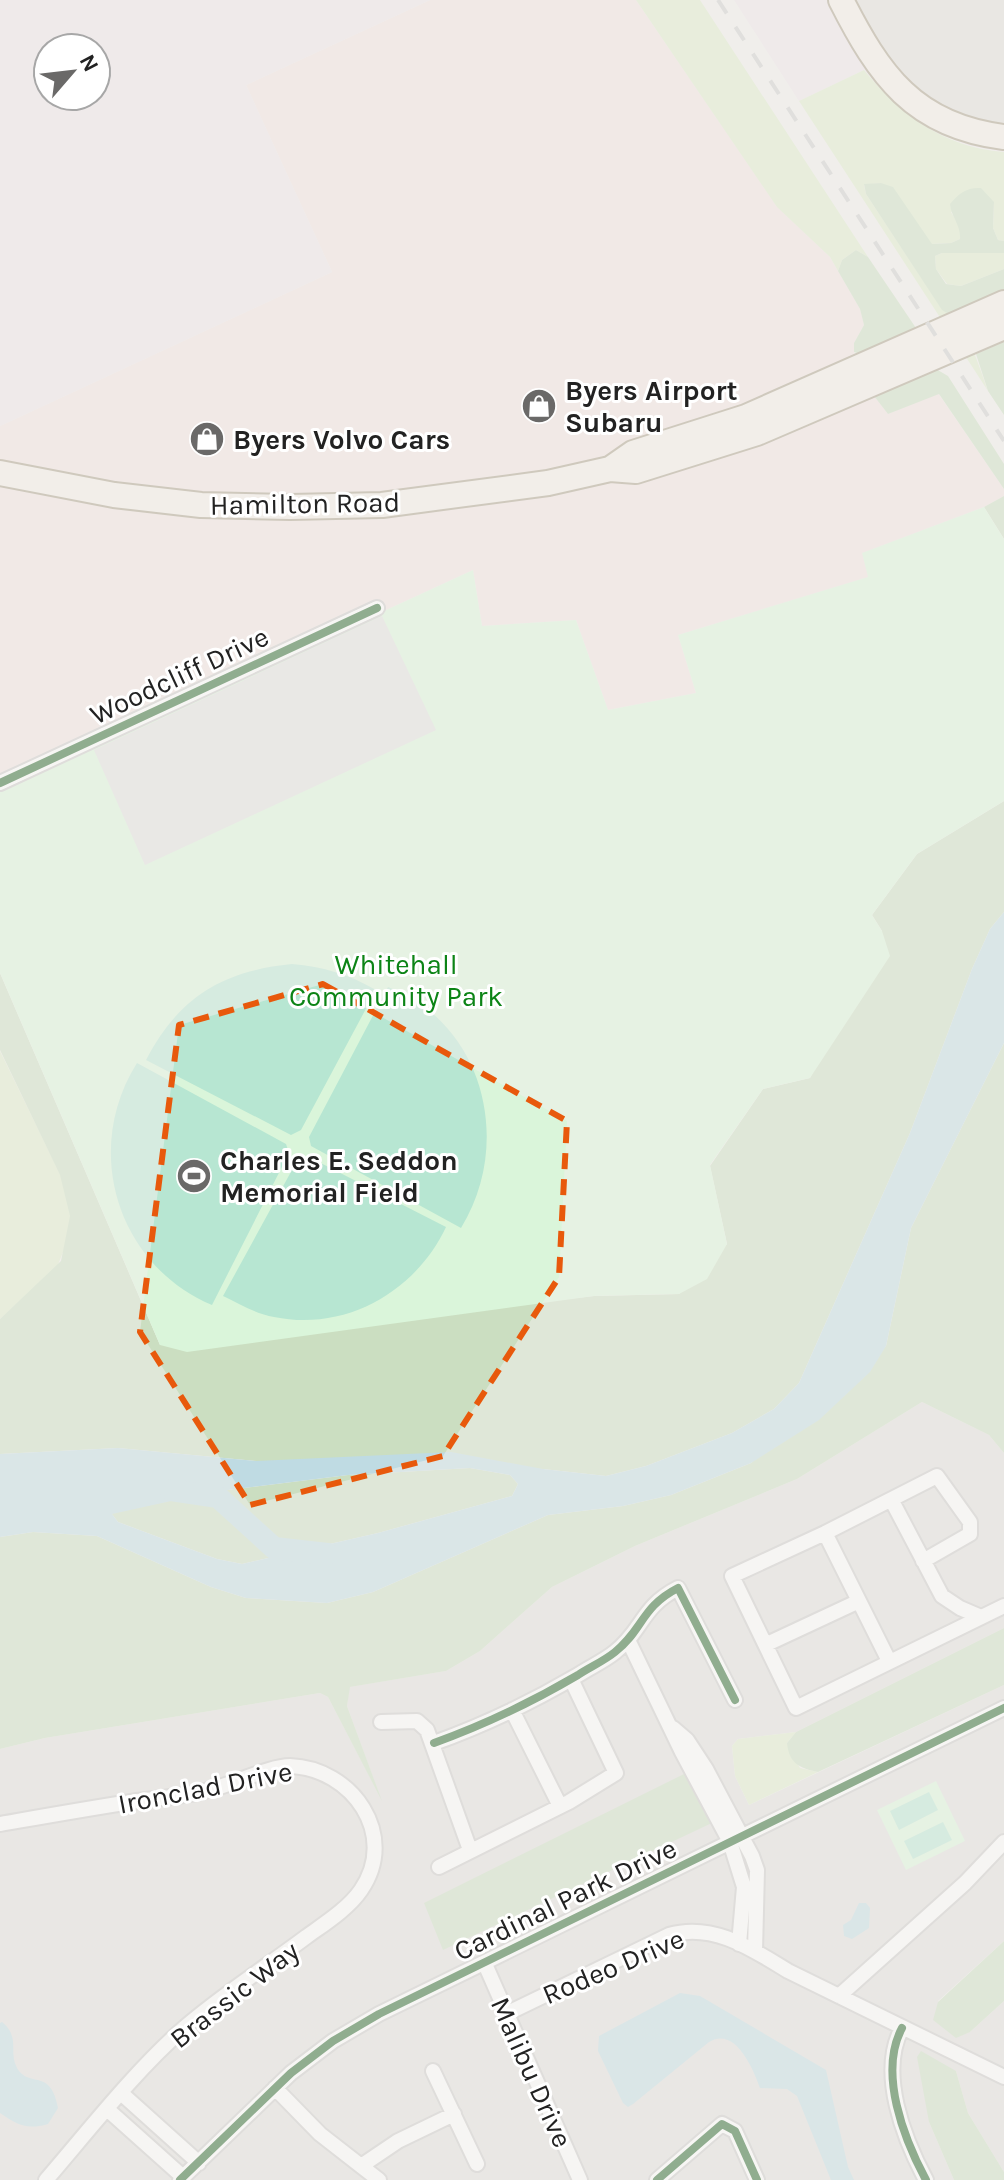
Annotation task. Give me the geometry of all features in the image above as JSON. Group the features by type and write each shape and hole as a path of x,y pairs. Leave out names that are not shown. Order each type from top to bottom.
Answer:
{"main road":[{"path":"841,0 878,68 906,96 958,126 1004,137"},
{"name":"Hamilton Road","path":"610,469 633,453 746,417 1004,303"},
{"name":"Hamilton Road","path":"0,473 114,495 201,505 342,508 424,501 533,485 610,469 636,471 757,433 1004,327"}],"street":[{"name":"Woodcliff Drive","path":"0,783 377,608"},
{"path":"923,1561 970,1534 971,1528 937,1476 892,1501 732,1576 796,1708 1004,1606"},
{"path":"892,1501 942,1596 981,1617"},
{"path":"825,1533 889,1661"},
{"path":"434,1743 474,1729 613,1654 628,1640 650,1606 678,1588 735,1700"},
{"path":"767,1644 857,1602"},
{"path":"628,1640 667,1722 687,1740 706,1769 736,1839 757,1870 755,1951"},
{"path":"439,1867 560,1806 616,1773 571,1679"},
{"name":"Cardinal Park Drive","path":"191,2174 275,2088 333,2041 379,2014 1004,1708"},
{"path":"512,1710 560,1806"},
{"path":"381,1722 422,1723 434,1743 470,1850"},
{"name":"Ironclad Drive","path":"0,1824 208,1791 285,1766 312,1768 330,1775 355,1795"},
{"name":"Brassic Way","path":"46,2180 121,2093 184,2028 328,1920 360,1892 368,1876 374,1851 373,1834 366,1812 355,1795"},
{"path":"736,1839 744,1887 739,1944"},
{"path":"839,1996 965,1883 1004,1842"},
{"name":"Rodeo Drive","path":"506,2014 669,1935 696,1930 723,1937 755,1951 1004,2077"},
{"name":"Malibu Drive","path":"485,1964 580,2180"},
{"path":"902,2028 896,2041 893,2080 901,2125 926,2180"},
{"path":"433,2071 477,2164"},
{"path":"275,2088 320,2134 379,2180"},
{"path":"121,2093 191,2174"},
{"path":"107,2109 191,2174"},
{"path":"361,2166 398,2141 454,2114"},
{"path":"657,2180 722,2124 735,2131 757,2180"}],"highlighted area":[{"path":"323,984 567,1121 559,1277 443,1456 250,1505 140,1332 179,1025"}],"shaded area":[{"path":"0,0 430,0 246,85 332,272 0,426"},
{"path":"430,0 636,0 777,206 830,257 860,309 864,325 854,343 854,352 874,396 888,414 938,393 1004,489 1004,496 984,507 863,553 869,577 678,635 696,693 608,710 576,620 482,626 473,570 0,788 0,426 332,272 246,85"},
{"path":"734,0 1004,0 1004,152 971,146 939,134 907,116 864,70 799,101"},
{"path":"841,0 1004,0 1004,137 923,108"},
{"path":"382,616 436,730 145,865 94,750"},
{"path":"922,1402 989,1435 1004,1453 1004,1628 796,1732 738,1739 732,1746 735,1776 749,1805 1004,1685 1004,1941 938,2001 970,2032 1004,2001 1004,2172 968,2113 956,2071 929,2122 954,2180 0,2180 0,1749 45,1738 320,1693 328,1697 379,1794 347,1706 349,1687 446,1671 480,1651 552,1587 635,1546 797,1479"}],"green space":[{"path":"636,0 700,0 868,257 856,250 842,260 838,271 830,257 777,207"},
{"path":"864,70 893,101 925,126 962,143 1004,152 1004,241 998,240 993,228 994,202 951,212 961,229 960,239 951,243 931,244 881,183 864,185 866,194 942,309 959,325 976,357 988,391 799,101"},
{"path":"881,183 893,187 932,244 960,239 950,204 964,192 981,188 994,202 993,228 998,240 1004,241 1004,253 942,253 935,256 936,269 946,284 961,286 1004,269 1004,292 950,315 942,310 866,194 864,184"},
{"path":"856,250 868,257 916,328 860,354 854,352 854,343 864,325 860,309 838,271 842,260"},
{"path":"942,253 1004,253 1004,269 961,286 947,284 936,269 935,256"},
{"path":"1004,342 1004,415 988,391 976,354"},
{"path":"936,369 948,376 1004,464 1004,489 939,394 888,414 874,396"},
{"path":"1004,496 1004,539 984,507"},
{"name":"Whitehall Community Park","path":"984,507 1004,539 1004,801 917,854 872,915 882,931 890,956 810,1078 763,1089 710,1165 727,1244 707,1279 679,1294 594,1296 187,1352 160,1345 0,973 0,788 473,570 482,626 576,620 608,710 696,693 678,635 868,577 862,553"},
{"path":"1004,801 1004,912 990,929 972,969 910,1133 799,1383 774,1409 732,1433 646,1466 606,1476 543,1469 256,1461 118,1448 0,1454 0,1319 61,1261 70,1216 60,1175 0,1050 0,973 160,1345 594,1296 679,1294 727,1244 710,1166 763,1089 810,1078 882,931 872,915 917,854"},
{"name":"Charles E. Seddon Memorial Field","path":"292,964 336,972 376,990 301,1130 291,1135 146,1060 173,1019 205,991 244,973"},
{"name":"Charles E. Seddon Memorial Field","path":"388,987 421,1005 448,1028 467,1057 480,1090 486,1125 485,1160 477,1195 461,1228 311,1146 309,1137"},
{"path":"1004,1043 1004,1453 989,1435 922,1402 797,1479 635,1546 552,1587 480,1651 446,1671 350,1687 347,1706 382,1801 328,1697 320,1693 45,1738 0,1749 0,1537 33,1532 97,1536 211,1587 246,1598 327,1603 373,1592 548,1515 623,1506 671,1495 751,1463 886,1346 911,1228"},
{"path":"0,1051 79,1213 57,1267 0,1319"},
{"name":"Charles E. Seddon Memorial Field","path":"137,1063 286,1144 289,1153 212,1305 179,1287 152,1263 132,1234 118,1202 112,1167 112,1132 121,1097"},
{"name":"Charles E. Seddon Memorial Field","path":"307,1156 446,1227 417,1270 376,1302 327,1318 301,1320 267,1316 223,1296 298,1159"},
{"path":"470,1468 510,1475 518,1484 512,1496 378,1533 242,1564 217,1559 118,1522 111,1513 212,1492 348,1475"},
{"path":"1004,1628 1004,1685 818,1772 801,1767 790,1756 787,1743 796,1732"},
{"path":"796,1732 787,1743 800,1768 818,1772 749,1805 735,1776 732,1746 738,1739"},
{"path":"684,1774 692,1778 714,1822 443,1950 424,1903"},
{"path":"936,1781 965,1841 906,1870 877,1810"},
{"path":"929,1792 938,1810 899,1830 890,1811"},
{"path":"943,1822 952,1840 913,1859 904,1841"},
{"path":"1004,1941 1004,2001 970,2032 956,2038 933,2020 938,2002"},
{"path":"921,2051 956,2071 968,2113 1004,2172 1004,2180 954,2180 929,2122 917,2057"}],"water":[{"path":"1004,912 1004,1043 911,1228 886,1346 870,1372 819,1420 751,1463 671,1495 623,1506 548,1515 373,1592 327,1603 246,1598 211,1587 97,1536 33,1532 0,1537 0,1454 118,1448 256,1461 451,1452 543,1469 606,1476 646,1466 732,1433 774,1409 799,1383 910,1133 990,929","holes":["470,1468 510,1475 518,1484 512,1496 378,1533 242,1564 217,1559 118,1522 112,1514 212,1492 348,1475"]},
{"path":"859,1903 866,1903 870,1908 869,1928 852,1939 844,1936 843,1925 851,1920"},
{"path":"680,1993 700,1996 826,2070 848,2167 854,2180 831,2180 797,2096 787,2089 760,2088 742,2052 727,2040 709,2042 633,2104 628,2107 623,2103 598,2051 599,2036"},
{"path":"2,2022 13,2039 17,2068 27,2077 45,2083 55,2095 58,2108 48,2124 22,2125 0,2113"}],"waterway":[{"path":"171,1490 218,1497 274,1548 328,1554"}],"railway":[{"path":"718,0 1004,441"}],"cycle path":[{"path":"0,783 377,608"},
{"path":"434,1743 525,1704 606,1658 624,1644 656,1603 678,1588 735,1700"},
{"path":"180,2180 291,2073 333,2041 379,2014 1004,1708"},
{"path":"902,2028 895,2046 893,2085 902,2126 926,2180"},
{"path":"657,2180 722,2124 735,2131 757,2180"}],"place":[{"name":"Byers Airport Subaru","path":"539,406"},
{"name":"Byers Volvo Cars","path":"207,439"},
{"name":"Charles E. Seddon Memorial Field","path":"194,1176"}]}
